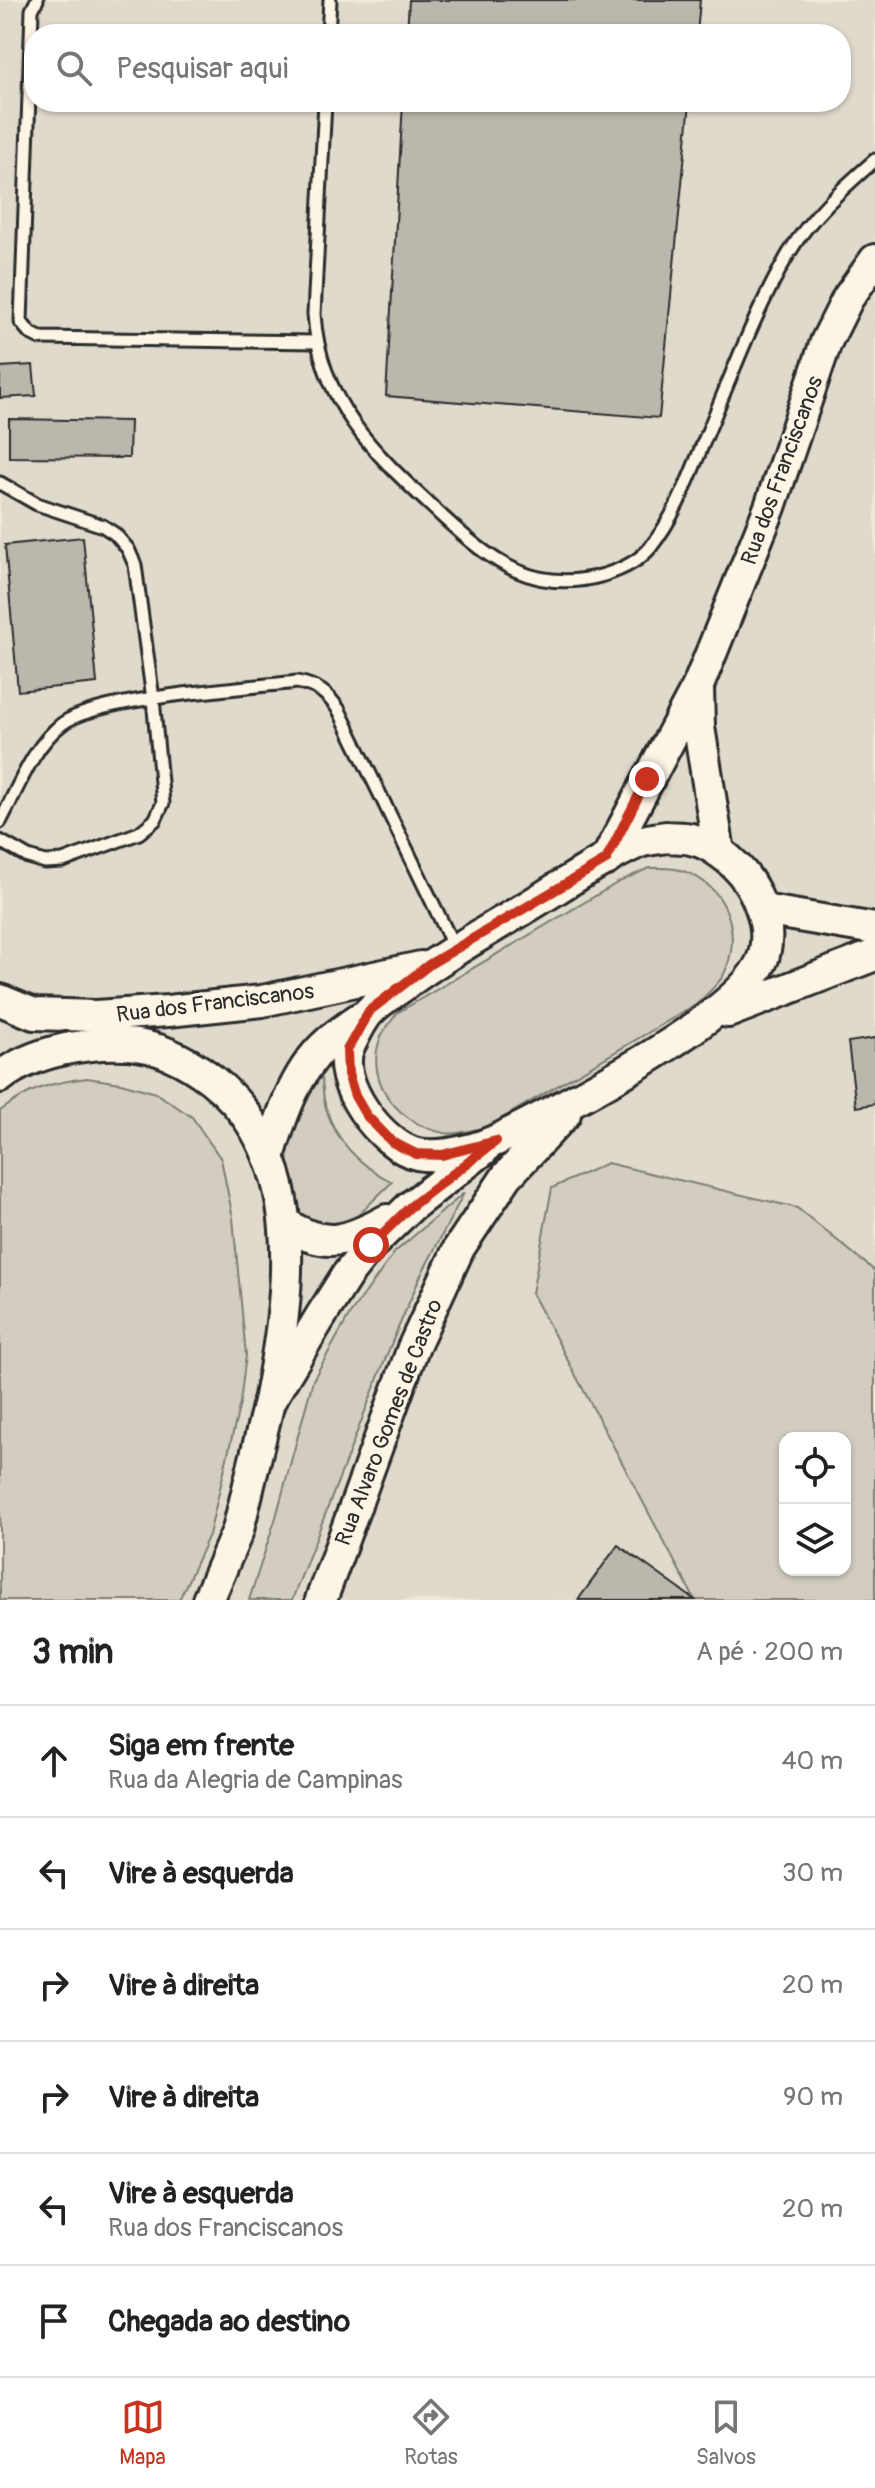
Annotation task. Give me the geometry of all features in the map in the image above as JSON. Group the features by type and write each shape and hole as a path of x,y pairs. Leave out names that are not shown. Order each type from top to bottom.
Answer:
{"main road":[{"name":"Rua dos Franciscanos","path":"606,860 698,686 770,507 826,342 848,298 875,260"},
{"name":"Rua dos Franciscanos","path":"698,686 699,727 719,852"},
{"path":"269,1157 279,1124 307,1068 324,1046 443,957 606,860 640,842 666,837 692,839 719,852 748,879 763,910 767,932 763,957 749,982 697,1026 580,1098 496,1141 410,1207 371,1245 347,1275 269,1402"},
{"path":"763,910 875,929"},
{"path":"697,1026 875,955"},
{"name":"Rua dos Franciscanos","path":"0,1000 34,1014 96,1016 168,1011 262,1001 443,957"},
{"path":"369,1011 347,1050 348,1074 355,1096 366,1115 392,1142 416,1154 442,1155 496,1141"},
{"path":"0,1077 30,1060 83,1046 112,1043 140,1045 168,1053 197,1068 224,1089 241,1109 269,1157 278,1182 286,1224 284,1325 238,1530 208,1600"},
{"name":"Rua Alvaro Gomes de Castro","path":"321,1600 413,1348 459,1248 507,1176 580,1098"},
{"path":"286,1224 314,1240 332,1241 371,1228 410,1207"}],"lane":[{"path":"32,24 32,10 37,0"},
{"path":"329,24 330,0"},
{"path":"28,112 21,322 30,333 40,338 316,342"},
{"path":"324,112 314,314 316,342 335,397 361,435 459,531 498,562 540,580 582,581 620,570 649,550 677,506 790,251 827,203 875,160"},
{"path":"0,483 37,504 103,526 128,549 135,565 163,803 155,820 139,833 63,861 45,862 28,857 0,841"},
{"path":"0,822 46,739 80,713 153,699 297,682 313,685 327,693 339,710 443,957"}],"shaded area":[{"path":"0,0 875,0 875,1600 0,1600"},
{"path":"649,868 676,869 696,877 710,887 727,912 732,944 729,960 723,976 697,1004 487,1127 449,1134 428,1129 401,1112 382,1086 376,1056 381,1036 397,1013 619,882"},
{"path":"321,1069 325,1103 336,1132 360,1161 392,1182 348,1225 327,1235 294,1214 286,1169 295,1124"},
{"path":"87,1078 156,1093 192,1117 221,1159 233,1218 246,1355 240,1403 209,1535 179,1600 0,1600 0,1111 41,1088"},
{"path":"607,1163 797,1208 875,1271 875,1600 695,1600 532,1293 552,1188"},
{"path":"464,1193 420,1277 390,1347 292,1600 249,1600 276,1517 313,1380 350,1314 395,1252"}],"building":[{"path":"409,0 700,0 698,24 408,24"},
{"path":"402,112 689,112 659,418 386,396"},
{"path":"33,365 36,396 0,398 0,367"},
{"path":"9,419 130,421 129,458 9,457"},
{"path":"83,537 97,683 18,691 5,545"},
{"path":"875,1038 875,1104 856,1107 848,1042"},
{"path":"618,1545 695,1600 578,1600"}],"route":[{"path":"371,1245 410,1207 496,1141 442,1155 416,1154 392,1142 366,1115 355,1096 348,1074 347,1050 369,1011 430,964 606,860 647,779"}]}
